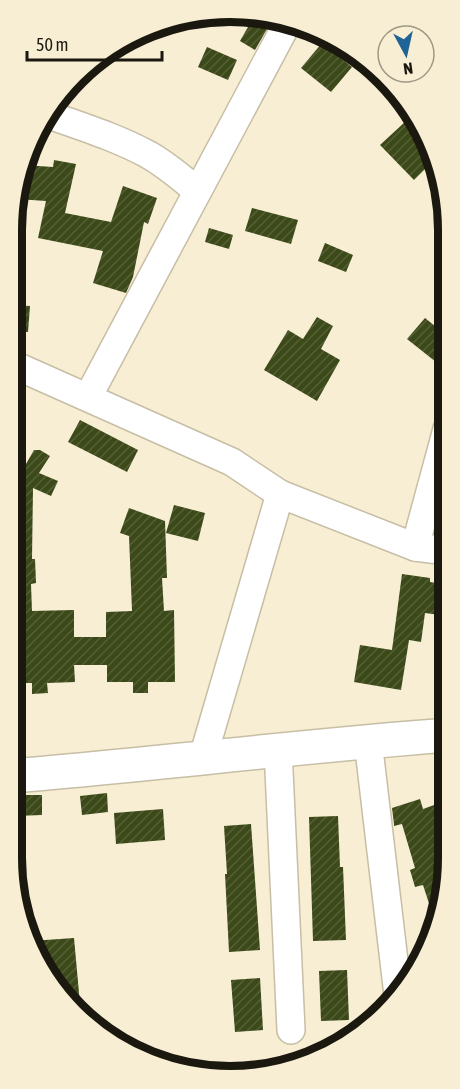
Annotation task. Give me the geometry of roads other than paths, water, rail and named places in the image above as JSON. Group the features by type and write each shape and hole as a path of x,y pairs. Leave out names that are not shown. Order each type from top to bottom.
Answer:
{"main road":[{"path":"22,775 278,749 438,736"}],"street":[{"path":"88,397 284,30"},
{"path":"56,117 95,131 147,154 198,191"},
{"path":"22,368 232,462 280,494 415,547 438,550"},
{"path":"415,547 438,462"},
{"path":"203,757 280,494"},
{"path":"368,741 397,983"},
{"path":"278,749 291,1030"}]}
